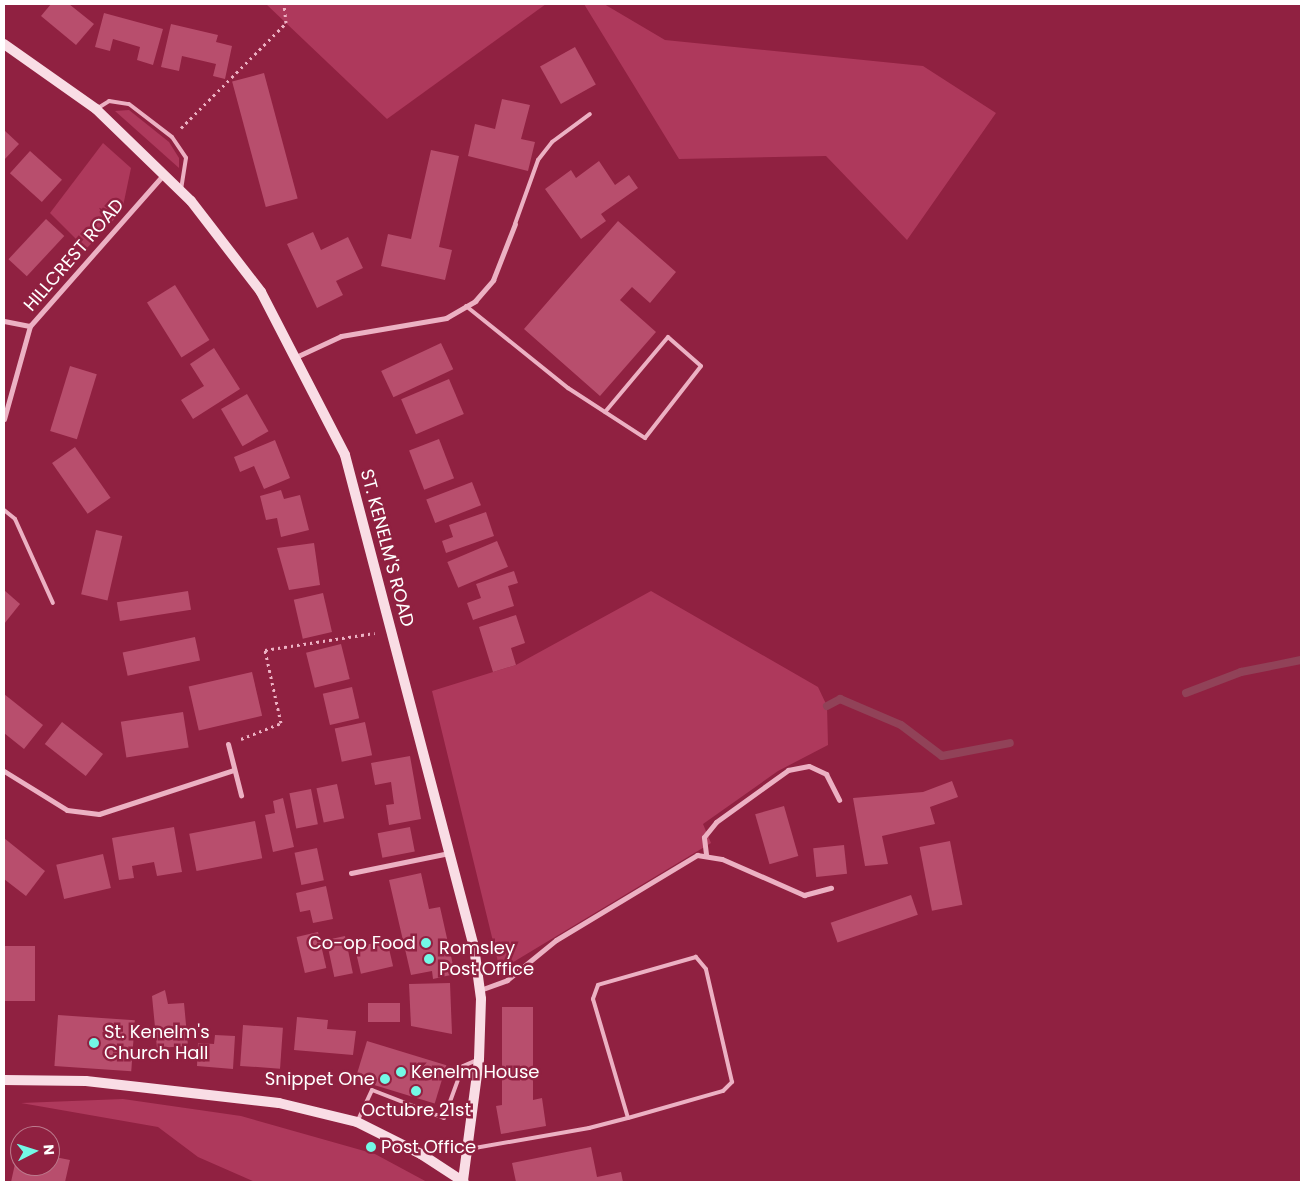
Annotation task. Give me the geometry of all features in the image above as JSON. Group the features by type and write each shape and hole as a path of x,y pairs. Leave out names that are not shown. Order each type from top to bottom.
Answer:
{"street":[{"name":"ST. KENELM'S ROAD","path":"4,44 96,109 181,191 261,292 298,356 345,455 474,947 480,990 479,1059 463,1182"},
{"name":"HILLCREST ROAD","path":"4,419 30,326 163,175"},
{"path":"298,356 341,336 446,318 466,306 492,280 515,224"},
{"path":"4,321 30,326"},
{"path":"228,744 241,795"},
{"path":"706,854 704,837 716,822 788,770 809,766 826,774 839,800"},
{"path":"4,772 67,810 99,814 234,770"},
{"path":"351,873 449,853"},
{"path":"480,990 507,980 556,940 683,862 706,854 796,893 831,888"},
{"path":"4,1080 86,1081 279,1103 357,1122 463,1182"}],"lane":[{"path":"96,109 109,101 129,104 172,137 186,158 181,191"},
{"path":"515,224 538,160 552,142 590,114"},
{"path":"466,306 568,388 604,412 645,438 701,366 668,337 604,412"},
{"path":"4,510 15,519 52,603"},
{"path":"467,1150 628,1118 723,1091 732,1082 706,969 696,957 598,985 593,999 628,1118"},
{"path":"357,1122 372,1090 444,1118 463,1066 479,1059"}],"path":[{"path":"172,137 286,23 284,4"},
{"path":"228,744 281,722 265,650 392,630"}],"shaded area":[{"path":"266,4 546,4 387,119"},
{"path":"584,4 604,4 665,40 923,66 996,113 907,240 826,156 679,159"},
{"path":"129,110 169,142 179,158 179,168 115,111"},
{"path":"103,143 131,168 122,211 86,249 50,213"},
{"path":"651,591 818,687 827,706 828,745 778,771 703,824 711,843 500,970 432,691 516,665"},
{"path":"123,1099 241,1116 375,1154 427,1182 255,1182 198,1157 158,1127 21,1103"}],"building":[{"path":"51,4 69,4 94,24 76,45 41,16"},
{"path":"104,13 163,29 153,65 137,60 140,47 113,39 110,51 95,47"},
{"path":"171,24 218,35 216,42 232,46 225,79 213,76 216,64 182,56 179,71 161,67"},
{"path":"575,47 596,85 561,104 540,66"},
{"path":"264,73 298,199 266,207 232,82"},
{"path":"502,99 530,105 521,139 535,142 528,171 468,156 475,124 495,129"},
{"path":"4,130 19,144 4,160"},
{"path":"431,150 459,156 439,247 452,250 445,280 381,266 388,234 411,239"},
{"path":"30,151 62,180 42,202 10,173"},
{"path":"599,161 615,185 629,175 638,188 601,214 606,221 581,239 545,189 571,170 576,178"},
{"path":"46,219 64,236 27,276 8,259"},
{"path":"618,221 676,272 650,303 632,287 620,300 656,332 600,396 524,329"},
{"path":"313,232 321,250 348,237 363,268 336,281 343,295 317,308 287,244"},
{"path":"175,285 209,340 181,358 147,302"},
{"path":"441,343 453,369 393,397 381,371"},
{"path":"214,348 240,389 193,419 181,400 204,386 190,364"},
{"path":"70,366 97,374 77,439 50,431"},
{"path":"449,379 464,414 416,434 401,399"},
{"path":"247,394 268,431 243,446 221,409"},
{"path":"439,439 454,478 424,490 409,450"},
{"path":"275,440 290,478 264,489 254,466 240,472 234,457"},
{"path":"75,447 111,498 88,514 52,463"},
{"path":"472,482 481,505 435,523 426,500"},
{"path":"281,490 284,499 300,495 309,530 281,537 277,518 266,520 260,496"},
{"path":"486,512 494,536 446,553 442,541 453,537 449,525"},
{"path":"96,530 122,536 107,600 81,594"},
{"path":"497,541 508,567 458,588 447,562"},
{"path":"314,543 320,585 289,590 277,548"},
{"path":"514,571 518,583 508,586 514,606 473,620 467,603 481,598 476,584"},
{"path":"4,590 20,604 4,624"},
{"path":"188,591 191,610 120,621 117,602"},
{"path":"323,593 332,632 303,639 294,600"},
{"path":"516,615 525,643 511,648 516,665 493,672 479,627"},
{"path":"195,637 200,660 128,676 123,652"},
{"path":"341,644 350,679 315,688 306,653"},
{"path":"252,672 262,716 199,730 189,687"},
{"path":"352,687 359,718 330,725 323,694"},
{"path":"4,694 43,725 24,749 4,733"},
{"path":"183,712 189,748 126,757 121,722"},
{"path":"62,722 103,754 86,776 45,744"},
{"path":"365,722 372,755 342,762 335,728"},
{"path":"410,756 421,819 389,825 386,805 394,804 391,782 375,785 371,763"},
{"path":"952,781 958,797 930,807 935,824 882,836 888,864 865,866 853,798 923,792"},
{"path":"337,784 344,818 324,823 316,788"},
{"path":"311,789 318,824 296,829 289,793"},
{"path":"283,798 294,847 273,852 265,815 275,813 273,801"},
{"path":"784,806 798,856 769,864 755,814"},
{"path":"255,821 262,858 196,871 189,834"},
{"path":"174,827 182,872 157,876 154,862 132,866 134,878 119,880 112,838"},
{"path":"410,827 415,852 382,858 378,833"},
{"path":"4,838 45,871 26,896 4,879"},
{"path":"950,841 962,905 932,911 920,847"},
{"path":"844,845 847,874 816,877 813,848"},
{"path":"317,848 324,880 301,885 295,853"},
{"path":"103,854 111,888 64,899 56,865"},
{"name":"Co-op Food","path":"421,873 429,909 440,907 455,974 433,979 432,971 411,975 389,880"},
{"path":"326,886 333,919 313,923 310,910 300,912 296,893"},
{"path":"911,895 918,915 837,943 831,923"},
{"path":"318,932 326,968 305,973 297,937"},
{"path":"345,936 353,973 334,977 326,940"},
{"path":"387,940 393,966 361,974 355,947"},
{"path":"4,946 35,946 35,1001 4,1001"},
{"path":"450,983 452,1034 411,1026 409,984"},
{"path":"165,990 168,1004 184,1003 188,1046 157,1048 152,996"},
{"path":"368,1003 400,1003 400,1022 368,1022"},
{"path":"502,1007 533,1007 533,1100 542,1098 546,1126 501,1134 496,1106 502,1105"},
{"name":"St. Kenelm's Church Hall","path":"58,1015 135,1020 131,1071 54,1066"},
{"path":"297,1017 328,1020 327,1029 356,1031 353,1055 294,1050"},
{"path":"243,1025 283,1028 280,1069 240,1066"},
{"path":"215,1035 235,1036 233,1069 197,1066 198,1043 214,1044"},
{"name":"Kenelm House","path":"367,1041 446,1065 435,1104 355,1079"},
{"path":"591,1147 597,1177 621,1172 623,1182 516,1182 512,1163"},
{"path":"60,1158 70,1160 65,1182 11,1182 12,1176 60,1176"}],"waterway":[{"path":"1186,693 1241,672 1301,660"},
{"path":"827,706 840,699 901,725 942,756 1010,743"}],"place":[{"name":"Co-op Food","path":"426,943"},
{"name":"Romsley Post Office","path":"429,959"},
{"name":"St. Kenelm's Church Hall","path":"94,1043"},
{"name":"Kenelm House","path":"401,1072"},
{"name":"Snippet One","path":"385,1079"},
{"name":"Octubre 21st","path":"416,1091"},
{"name":"Post Office","path":"371,1147"}]}
